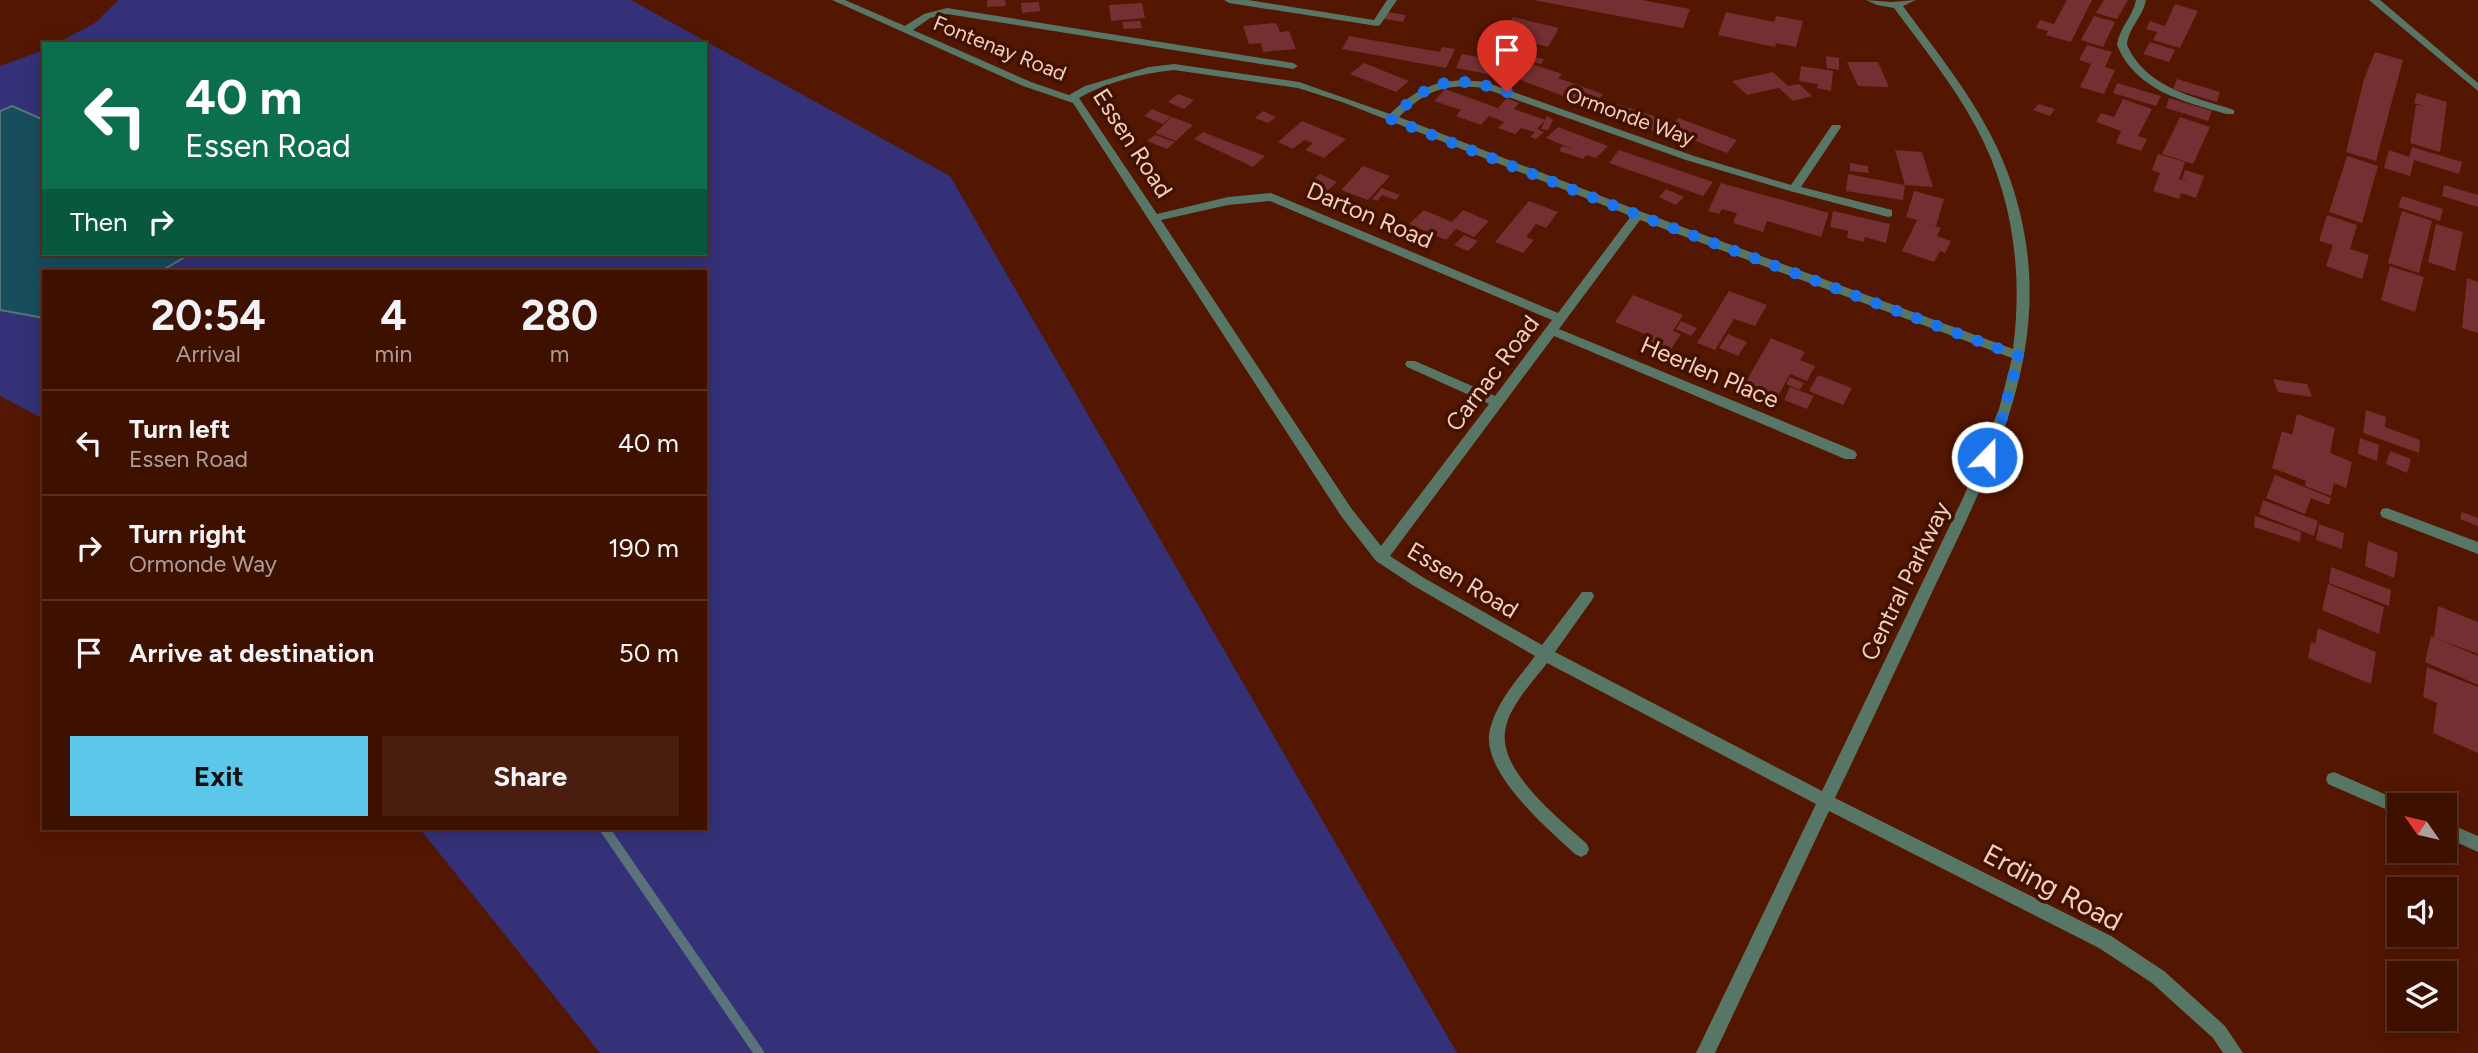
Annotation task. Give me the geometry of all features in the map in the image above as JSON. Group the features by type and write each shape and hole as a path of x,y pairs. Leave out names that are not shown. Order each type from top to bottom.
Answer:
{"street":[{"name":"Fontenay Road","path":"837,0 1027,84 1072,98"},
{"path":"1229,0 1377,23 1392,0"},
{"path":"1871,0 1904,3"},
{"path":"2141,0 2141,7 2124,36 2122,46 2138,72 2160,89 2230,112"},
{"path":"2374,0 2478,88"},
{"name":"Central Parkway","path":"1706,1053 1824,800 1971,496 2002,418 2019,356 2025,289 2022,248 2002,174 1982,129 1904,3"},
{"path":"906,30 927,16 947,10 1293,66"},
{"name":"Essen Road","path":"1824,800 1546,655 1381,557 1346,512 1155,218 1077,101 1072,98 1089,88 1153,69 1198,68 1300,85 1638,215 2019,356"},
{"name":"Ormonde Way","path":"1391,119 1412,98 1431,86 1455,82 1485,85 1690,158 1888,213"},
{"path":"1794,189 1836,127"},
{"name":"Darton Road","path":"1155,218 1219,203 1271,197 1561,319"},
{"name":"Carnac Road","path":"1381,557 1638,215"},
{"name":"Heerlen Place","path":"1553,331 1850,455"},
{"path":"1411,365 1498,403"},
{"path":"2387,513 2478,548"},
{"path":"1581,849 1530,802 1504,764 1498,747 1500,718 1587,596"},
{"path":"2334,779 2387,803"},
{"name":"Erding Road","path":"1824,800 2105,942 2158,977 2219,1032 2234,1053"},
{"path":"2457,834 2478,844"}],"shaded area":[{"path":"118,0 631,0 950,176 1457,1053 600,1053 421,830 707,830 707,270 42,270 42,418 0,396 0,66 42,51 42,256 707,256 707,42 59,42 95,23"}],"water":[{"path":"12,106 42,119 42,256 187,256 163,270 42,270 42,318 0,310 0,111"}],"building":[{"path":"987,0 1005,0 1006,6 987,7"},
{"path":"1533,0 1642,0 1690,9 1683,28"},
{"path":"2067,0 2092,0 2071,42 2046,35 2048,31 2036,28 2040,20 2054,24"},
{"path":"2104,0 2128,0 2117,19 2096,13"},
{"path":"1039,2 1040,11 1022,13 1021,3"},
{"path":"1142,3 1145,18 1111,21 1109,5"},
{"path":"2175,4 2198,11 2180,48 2153,40 2157,32 2146,29 2150,21 2165,26"},
{"path":"1387,12 1406,15 1403,22 1384,19"},
{"path":"1726,12 1774,22 1776,16 1803,21 1796,47 1776,43 1775,47 1718,35"},
{"path":"2094,16 2115,22 2103,47 2081,40"},
{"path":"1513,17 1559,28 1548,47 1502,35"},
{"path":"1140,21 1142,28 1124,29 1122,22"},
{"path":"1276,23 1280,32 1289,31 1296,49 1263,52 1261,43 1249,44 1243,26"},
{"path":"1349,36 1440,52 1442,47 1455,49 1446,68 1342,49"},
{"path":"2150,42 2175,50 2169,62 2143,54"},
{"path":"2087,45 2112,52 2105,67 2115,70 2104,94 2080,87 2091,64 2079,60"},
{"path":"1513,52 1544,59 1541,64 1525,60 1522,64 1508,61"},
{"path":"2375,52 2403,60 2376,161 2346,152 2364,79"},
{"path":"1462,54 1509,63 1503,77 1456,68"},
{"path":"1826,56 1839,58 1839,70 1827,68"},
{"path":"1526,62 1562,74 1558,78 1603,94 1593,107 1512,77"},
{"path":"1847,62 1878,62 1889,87 1858,86"},
{"path":"1364,63 1409,81 1396,92 1350,74"},
{"path":"1801,66 1833,71 1831,91 1817,88 1818,84 1799,81"},
{"path":"1773,72 1788,86 1799,84 1812,96 1793,101 1779,88 1747,95 1732,81"},
{"path":"2177,79 2220,92 2217,102 2173,89"},
{"path":"2117,83 2161,96 2156,106 2113,93"},
{"path":"1445,89 1498,108 1507,98 1519,103 1514,109 1545,120 1537,129 1544,132 1536,139 1530,137 1535,132 1521,128 1515,134 1498,128 1504,122 1489,116 1481,125 1456,116 1461,110 1434,101"},
{"path":"2417,93 2447,102 2440,152 2410,143 2416,105 2424,106 2414,103"},
{"path":"1178,94 1194,100 1184,109 1168,102"},
{"path":"2169,98 2212,111 2208,121 2166,108"},
{"path":"2123,99 2152,109 2138,136 2147,139 2141,151 2116,143 2121,131 2096,122 2101,113 2114,117"},
{"path":"1617,104 1672,122 1663,134 1608,116"},
{"path":"2039,104 2055,109 2050,116 2033,110"},
{"path":"1152,109 1171,117 1163,124 1144,116"},
{"path":"1263,111 1276,117 1268,123 1255,118"},
{"path":"1547,116 1553,120 1548,130 1541,129"},
{"path":"1172,117 1193,125 1176,141 1155,133"},
{"path":"2180,117 2210,127 2193,164 2162,154"},
{"path":"1678,118 1737,140 1727,153 1667,130"},
{"path":"1302,121 1346,139 1324,158 1305,150 1313,143 1304,140 1293,149 1278,142"},
{"path":"1558,127 1608,146 1596,158 1587,155 1583,159 1559,151 1562,146 1574,150 1546,138"},
{"path":"1203,132 1265,156 1253,167 1194,139"},
{"path":"1155,135 1175,142 1167,149 1147,141"},
{"path":"2412,147 2462,162 2459,174 2414,160 2410,176 2384,168 2389,150 2409,157"},
{"path":"1619,150 1713,182 1703,196 1609,163"},
{"path":"1895,150 1922,152 1933,187 1905,185"},
{"path":"2158,154 2185,162 2179,179 2189,182 2182,179 2185,170 2204,176 2196,198 2181,193 2179,199 2153,191 2160,173 2152,170"},
{"path":"2347,156 2378,166 2362,223 2329,212"},
{"path":"1850,163 1868,166 1869,173 1850,171"},
{"path":"1363,166 1390,176 1368,200 1341,190"},
{"path":"1320,174 1337,182 1325,193 1307,185"},
{"path":"1848,174 1905,185 1903,200 1846,191"},
{"path":"1721,183 1829,213 1821,237 1767,221 1763,232 1733,223 1737,213 1722,209 1719,214 1708,211"},
{"path":"2444,185 2478,195 2478,207 2442,196"},
{"path":"1382,188 1400,195 1396,200 1382,195 1377,201 1372,199"},
{"path":"1666,189 1684,197 1676,205 1659,197"},
{"path":"1914,191 1944,199 1936,226 1924,223 1941,228 1937,236 1951,241 1945,253 1940,251 1934,262 1902,251 1917,220 1906,217"},
{"path":"2402,196 2443,209 2440,221 2398,207"},
{"path":"1529,201 1558,212 1546,228 1536,224 1526,237 1534,240 1523,253 1495,242"},
{"path":"1424,210 1452,222 1463,210 1489,221 1474,237 1456,229 1446,240 1409,224"},
{"path":"1833,211 1890,224 1886,243 1865,237 1864,242 1847,238 1848,231 1830,227"},
{"path":"2402,211 2432,221 2419,273 2388,263"},
{"path":"2327,215 2357,225 2350,249 2369,255 2362,279 2326,266 2333,245 2319,241"},
{"path":"2436,224 2463,232 2455,271 2428,262"},
{"path":"1464,235 1478,241 1468,251 1454,245"},
{"path":"2390,266 2424,277 2415,312 2381,300"},
{"path":"2467,278 2478,282 2478,333 2462,328"},
{"path":"1729,291 1767,305 1755,326 1734,319 1715,350 1697,343"},
{"path":"1633,295 1683,315 1673,331 1681,334 1669,352 1647,343 1652,337 1615,322"},
{"path":"1681,321 1697,328 1691,336 1676,329"},
{"path":"1728,334 1747,342 1738,356 1719,348"},
{"path":"1771,338 1805,352 1800,360 1815,366 1807,381 1790,374 1777,398 1744,385"},
{"path":"1818,375 1852,388 1843,405 1809,391"},
{"path":"1790,377 1804,383 1800,390 1786,384"},
{"path":"2273,379 2307,384 2312,397 2278,392"},
{"path":"1790,387 1814,396 1807,409 1784,400"},
{"path":"2366,410 2386,417 2385,427 2420,440 2419,453 2363,433"},
{"path":"2297,414 2335,428 2330,453 2352,462 2346,488 2334,483 2331,496 2305,486 2306,481 2272,468 2282,431 2292,435"},
{"path":"2360,438 2379,445 2377,461 2358,454"},
{"path":"2390,451 2411,459 2407,473 2386,464"},
{"path":"2275,475 2331,498 2329,505 2311,498 2305,514 2266,498"},
{"path":"2263,500 2318,521 2314,536 2259,514"},
{"path":"2462,512 2478,518 2478,526 2460,519"},
{"path":"2255,516 2301,532 2300,542 2254,527"},
{"path":"2319,524 2344,533 2342,549 2316,540"},
{"path":"2368,541 2398,553 2394,578 2365,566"},
{"path":"2331,567 2391,590 2389,606 2329,583"},
{"path":"2328,584 2384,607 2379,634 2322,610"},
{"path":"2438,606 2478,622 2478,654 2438,639 2478,656 2478,685 2425,662 2431,636 2434,637"},
{"path":"2318,628 2376,652 2371,684 2308,658 2311,642 2315,644"},
{"path":"2427,667 2478,687 2478,753 2433,733 2437,703 2423,697"}],"waterway":[{"path":"605,830 759,1053"}],"route":[{"path":"1507,92 1467,82 1443,83 1431,86 1412,98 1391,119 1638,215 2019,356 2002,418 1987,457"}]}
